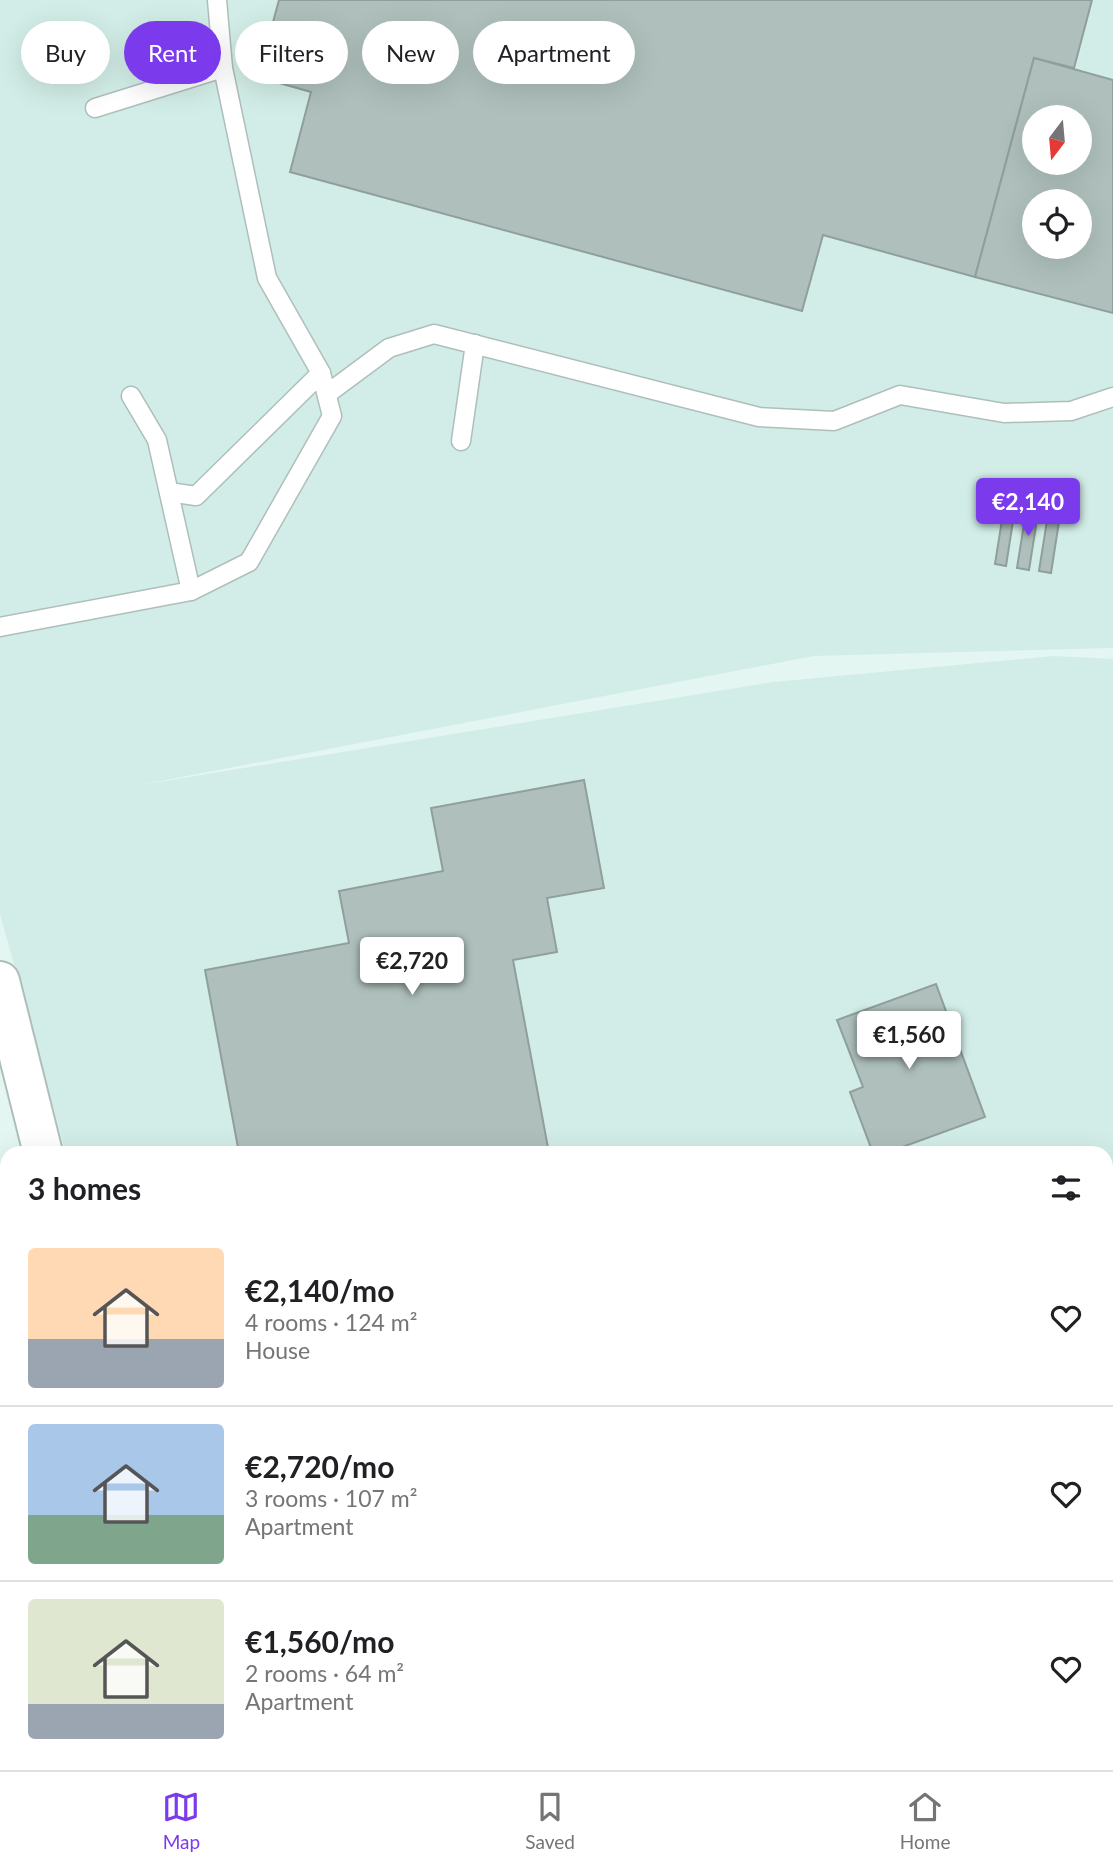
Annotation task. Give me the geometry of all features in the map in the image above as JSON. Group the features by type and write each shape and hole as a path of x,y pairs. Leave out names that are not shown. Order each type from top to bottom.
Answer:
{"main road":[{"path":"0,981 41,1146"}],"lane":[{"path":"0,627 191,591 249,562 332,416 321,373 267,278 223,68 217,0"},
{"path":"95,108 223,68"},
{"path":"327,394 389,348 434,334 759,417 834,421 900,396 1004,413 1071,411 1113,397"},
{"path":"461,441 475,344"},
{"path":"169,492 196,496 321,373"},
{"path":"131,396 157,440 191,591"}],"shaded area":[{"path":"0,0 1113,0 1113,648 814,656 140,785 773,682 1054,656 1113,659 1113,1146 64,1146 0,914"}],"building":[{"path":"279,0 1092,0 1074,68 1034,58 975,277 823,235 802,311 290,172 311,92 283,84 348,84 348,21 273,21"},
{"path":"1034,58 1113,80 1113,313 975,277"},
{"path":"1005,501 1016,502 1006,566 995,564"},
{"path":"1027,505 1039,507 1029,570 1017,568"},
{"path":"1049,508 1061,509 1051,573 1039,571"},
{"path":"584,780 604,888 547,898 557,952 513,960 548,1146 238,1146 205,970 349,943 339,891 443,871 431,808"},
{"path":"936,984 985,1117 905,1146 870,1146 850,1092 863,1087 837,1020"}]}
